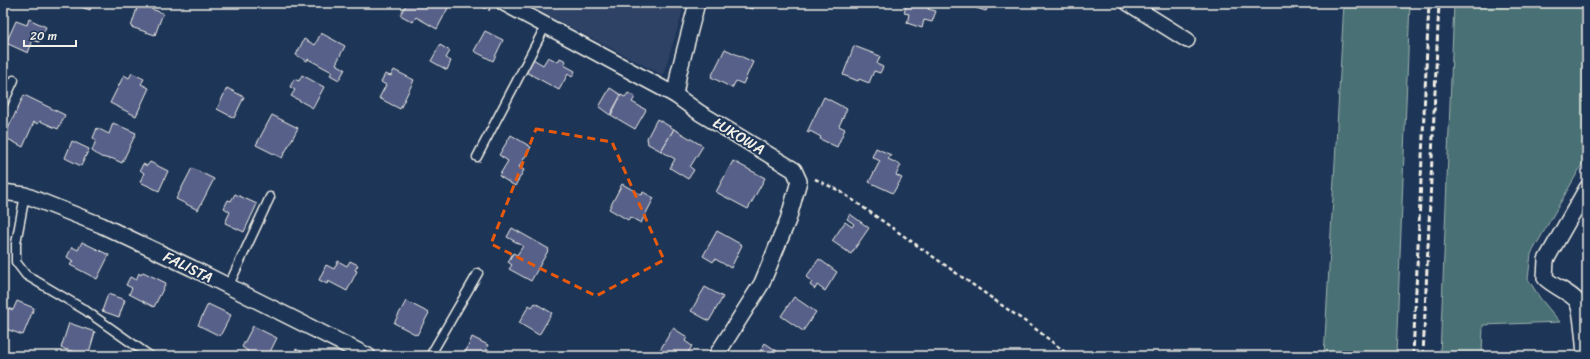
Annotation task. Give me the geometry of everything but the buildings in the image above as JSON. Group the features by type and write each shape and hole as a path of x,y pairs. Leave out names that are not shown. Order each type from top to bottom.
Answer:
{"street":[{"path":"675,95 679,72 697,3"},
{"path":"1128,3 1188,40"},
{"name":"ŁUKOWA","path":"498,7 546,25 675,95 700,113 794,170"},
{"path":"716,356 762,283 788,220 799,181 794,170"},
{"path":"1585,356 1580,311 1576,300 1568,293 1551,285 1544,278 1544,270 1546,260 1587,188"},
{"name":"FALISTA","path":"3,192 24,195 100,225 368,356"}],"lane":[{"path":"477,157 546,25"},
{"path":"3,104 14,80"},
{"path":"24,195 16,243 16,262 26,275 85,310 150,356"},
{"path":"228,287 270,197"},
{"path":"430,356 478,273"}],"path":[{"path":"476,3 498,7"},
{"path":"794,170 840,191 1037,330 1070,356"}],"highlighted area":[{"path":"536,129 612,142 664,260 596,296 491,244"}],"shaded area":[{"path":"523,3 684,3 663,75"}],"green space":[{"path":"1344,3 1410,3 1396,356 1324,356"},
{"path":"1454,3 1587,3 1587,156 1531,254 1528,279 1540,298 1560,322 1483,325 1482,356 1440,356"}],"railway":[{"path":"1413,356 1429,3"},
{"path":"1423,356 1439,3"}]}
